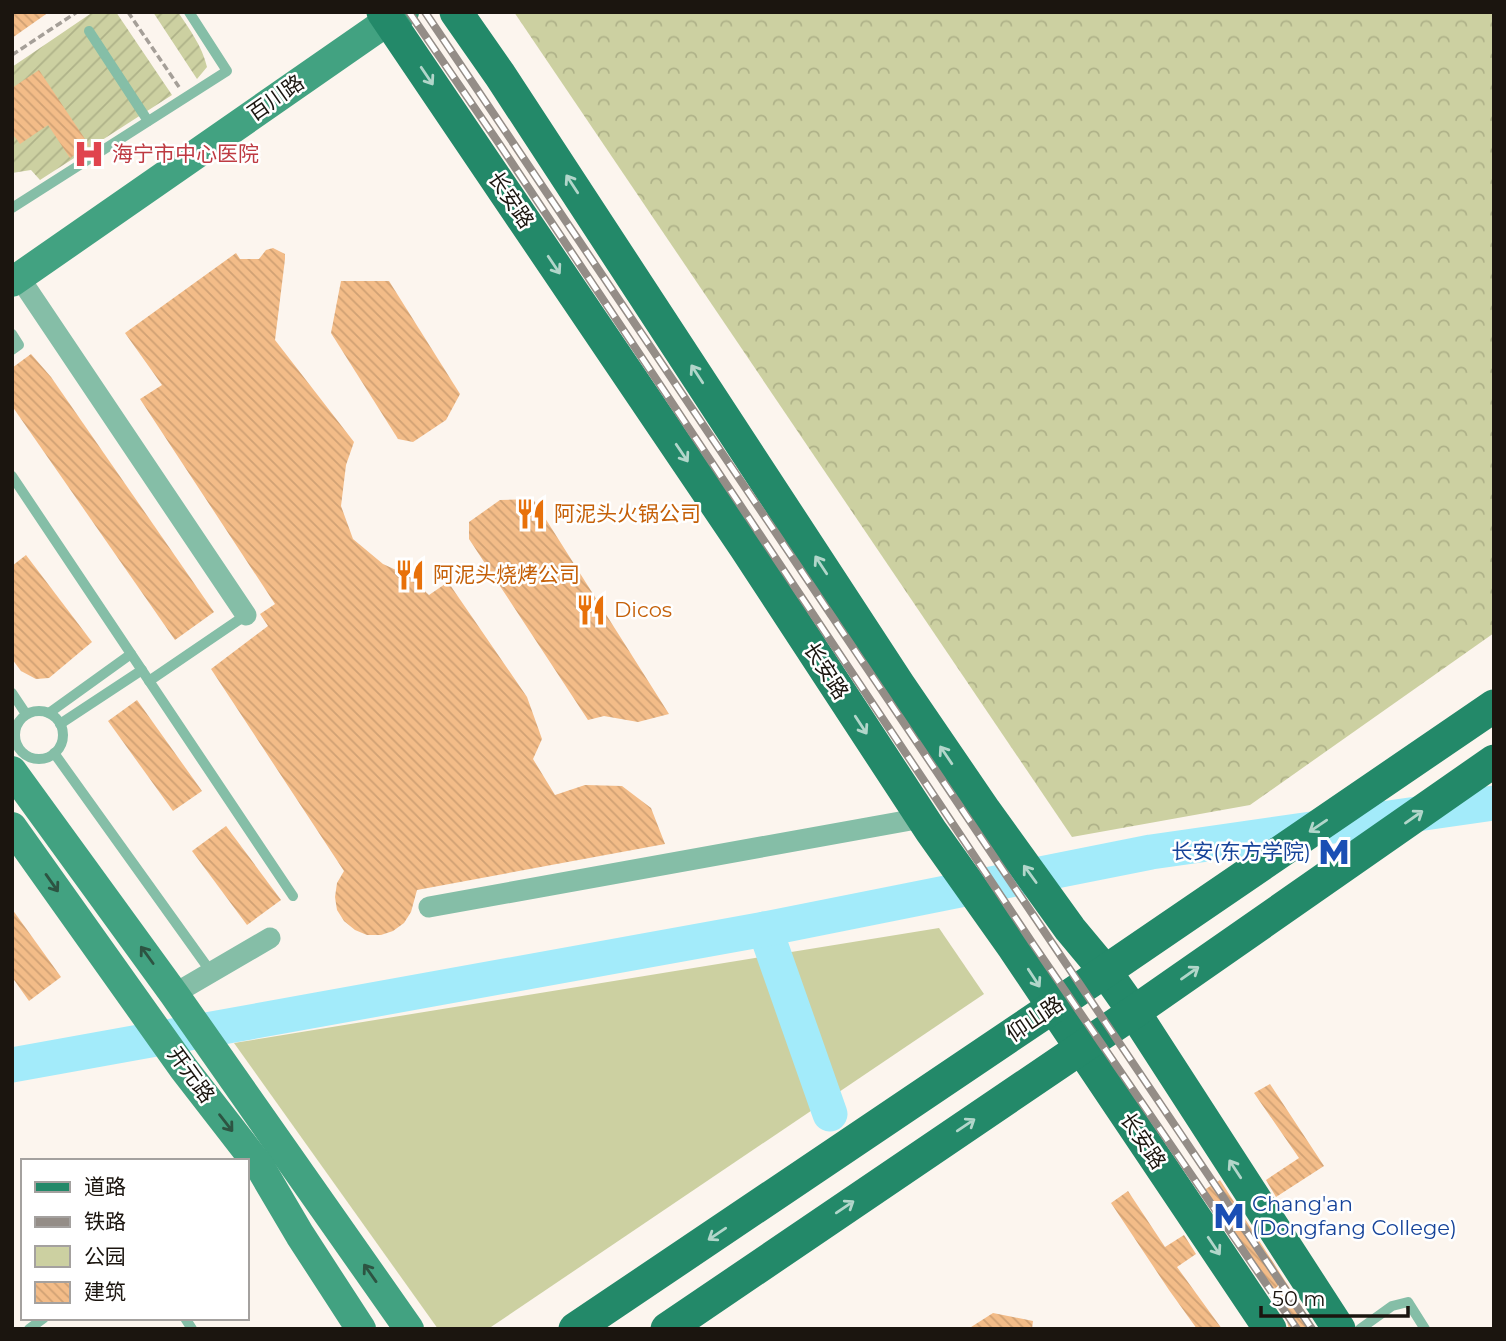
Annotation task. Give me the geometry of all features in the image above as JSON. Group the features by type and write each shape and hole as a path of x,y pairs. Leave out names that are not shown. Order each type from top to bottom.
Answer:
{"main road":[{"path":"456,12 500,75 899,685 985,811 1134,1012 1339,1329"},
{"name":"百川路","path":"16,280 392,15"},
{"name":"长安路","path":"392,15 926,825 1014,948 1270,1329"},
{"name":"仰山路","path":"575,1329 1494,706"},
{"path":"14,758 181,1002"},
{"path":"667,1329 1134,1012 1486,767"},
{"name":"开元路","path":"12,827 257,1169 361,1329"},
{"name":"开元路","path":"181,1002 409,1329"}],"street":[{"path":"16,280 246,615"},
{"path":"429,907 926,825"},
{"path":"181,1002 211,972 270,938"}],"lane":[{"path":"12,208 227,71 189,12"},
{"path":"89,31 148,121"},
{"path":"12,334 19,345 12,350"},
{"path":"12,476 293,896"},
{"path":"149,681 246,615"},
{"path":"49,713 131,654"},
{"path":"61,724 142,670"},
{"path":"12,693 26,714"},
{"path":"41,711 49,713 61,724 62,740 54,753 40,759 24,755 14,758 14,734 20,719 26,714 41,711"},
{"path":"54,753 211,972"},
{"path":"1360,1329 1392,1306 1408,1302 1425,1329"}],"path":[{"path":"12,55 77,12"},
{"path":"128,12 186,97"}],"green space":[{"path":"93,12 116,12 172,95 40,180 31,170 12,173 12,67"},
{"path":"153,12 178,12 187,25 199,45 207,67 197,79"},
{"path":"514,12 1494,12 1494,633 1250,805 1072,837"},
{"path":"939,928 984,994 488,1329 438,1329 234,1043"}],"building":[{"path":"12,12 49,12 12,38"},
{"path":"39,70 89,145 70,158 48,125 20,144 12,133 12,88"},
{"path":"273,248 285,254 275,340 354,442 346,465 341,506 353,539 383,564 409,576 429,595 448,582 527,697 542,739 533,759 555,795 585,785 622,786 651,808 665,844 417,890 411,912 404,923 381,935 367,935 344,921 337,910 335,897 337,883 344,871 211,669 268,626 260,614 275,604 140,399 162,385 125,333 236,253 240,259 259,259 266,250"},
{"path":"341,281 389,281 460,394 446,420 413,442 398,439 331,333"},
{"path":"31,354 51,377 214,612 175,640 12,406 12,368"},
{"path":"533,499 669,714 638,722 604,716 588,720 469,539 469,522 500,500"},
{"path":"26,555 92,642 49,678 36,679 21,671 12,659 12,566"},
{"path":"137,700 202,791 173,811 108,721"},
{"path":"226,826 281,900 247,925 192,851"},
{"path":"12,909 61,977 29,1001 12,977"},
{"path":"1270,1084 1324,1166 1276,1197 1266,1180 1299,1158 1254,1093"},
{"path":"1220,1180 1316,1329 1289,1329 1286,1318 1201,1192"},
{"path":"1128,1191 1165,1247 1184,1235 1196,1254 1177,1267 1222,1329 1197,1329 1169,1290 1111,1203"},
{"path":"993,1313 1033,1321 1032,1329 968,1329"}],"waterway":[{"path":"12,1065 765,929 1151,852 1494,803"},
{"path":"765,929 830,1114"}],"railway":[{"path":"409,12 1033,944 1297,1329"},
{"path":"425,12 1312,1329"}],"place":[{"name":"海宁市中心医院","path":"89,154"},
{"name":"阿泥头火锅公司","path":"531,514"},
{"name":"阿泥头烧烤公司","path":"410,575"},
{"name":"Dicos","path":"591,610"},
{"name":"长安(东方学院)","path":"1334,852"},
{"name":"Chang'an (Dongfang College)","path":"1229,1216"}]}
